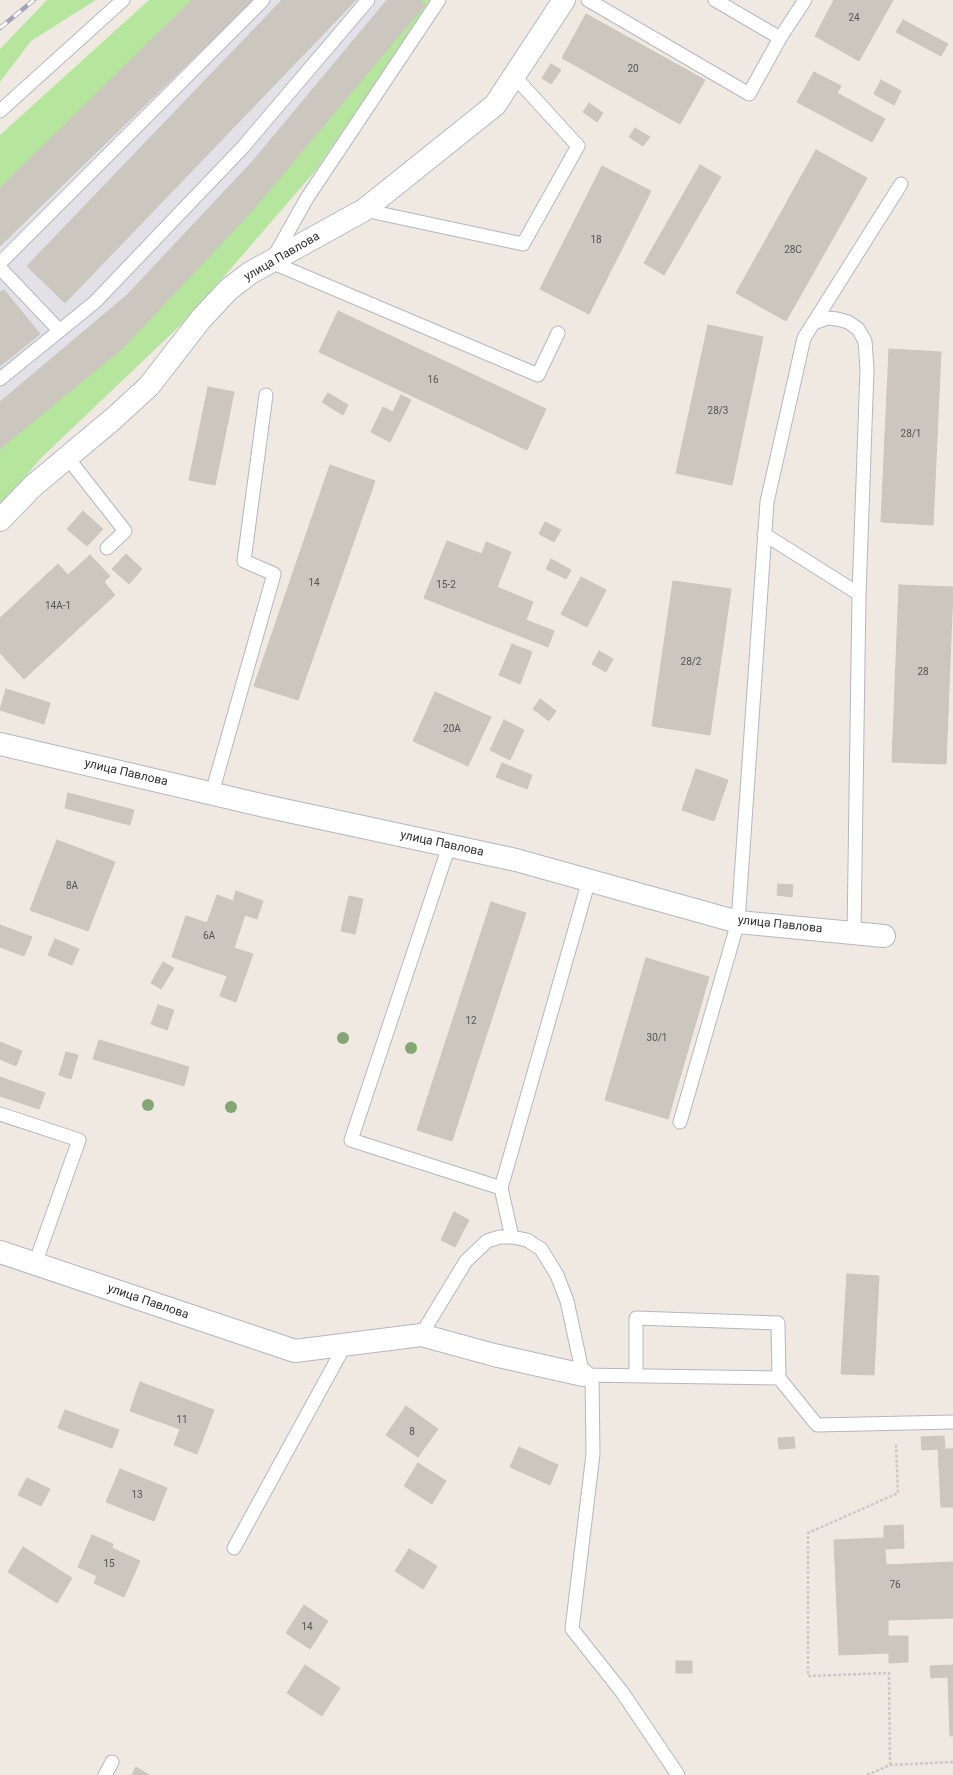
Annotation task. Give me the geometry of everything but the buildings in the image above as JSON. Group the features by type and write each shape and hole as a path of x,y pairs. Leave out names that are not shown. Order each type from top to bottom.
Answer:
{"street":[{"name":"улица Павлова","path":"0,520 33,486 113,419 149,386 201,319 228,290 250,273 364,210 495,105 564,0"},
{"name":"улица Павлова","path":"0,744 265,806 516,860 738,922 884,936"},
{"name":"улица Павлова","path":"0,1252 295,1351 345,1345"},
{"path":"345,1345 421,1334 494,1355 588,1375"}],"lane":[{"path":"0,111 123,0"},
{"path":"0,264 263,0"},
{"path":"0,379 95,302 243,147 368,0"},
{"path":"439,0 307,198 271,262 538,375 558,333"},
{"path":"588,0 749,94 780,38 805,0"},
{"path":"715,0 780,38"},
{"path":"364,210 523,244 578,146 514,76"},
{"path":"680,1122 738,922 767,502 804,338 901,184"},
{"path":"0,268 60,330"},
{"path":"814,323 827,318 848,322 858,330 865,342 866,369 859,594 854,933"},
{"path":"212,793 274,574 244,561 266,395"},
{"path":"67,457 126,531 107,548"},
{"path":"764,534 859,594"},
{"path":"449,846 351,1140 501,1188"},
{"path":"512,1237 501,1188 589,880"},
{"path":"0,1114 78,1140 36,1264"},
{"path":"421,1334 466,1261 487,1241 500,1237 512,1237 527,1240 541,1249 557,1275 567,1301 588,1375 593,1454 572,1629 622,1692 678,1775"},
{"path":"636,1376 636,1318 778,1322 779,1378 817,1426 953,1422"},
{"path":"234,1548 345,1345"},
{"path":"588,1375 779,1378"},
{"path":"105,1775 112,1762"}],"path":[{"path":"890,1765 889,1673 808,1676 808,1533 898,1493 896,1440"},
{"path":"867,1775 890,1765 953,1762"}],"shaded area":[{"path":"192,0 419,0 425,5 253,210 122,349 0,449 0,188"}],"green space":[{"path":"47,0 96,0 31,41 0,82 0,49"},
{"path":"149,0 192,0 0,188 0,135"},
{"path":"419,0 432,0 316,170 189,317 39,460 0,509 0,449 122,349 253,210 425,5"}],"railway":[{"path":"0,28 34,0"}]}
